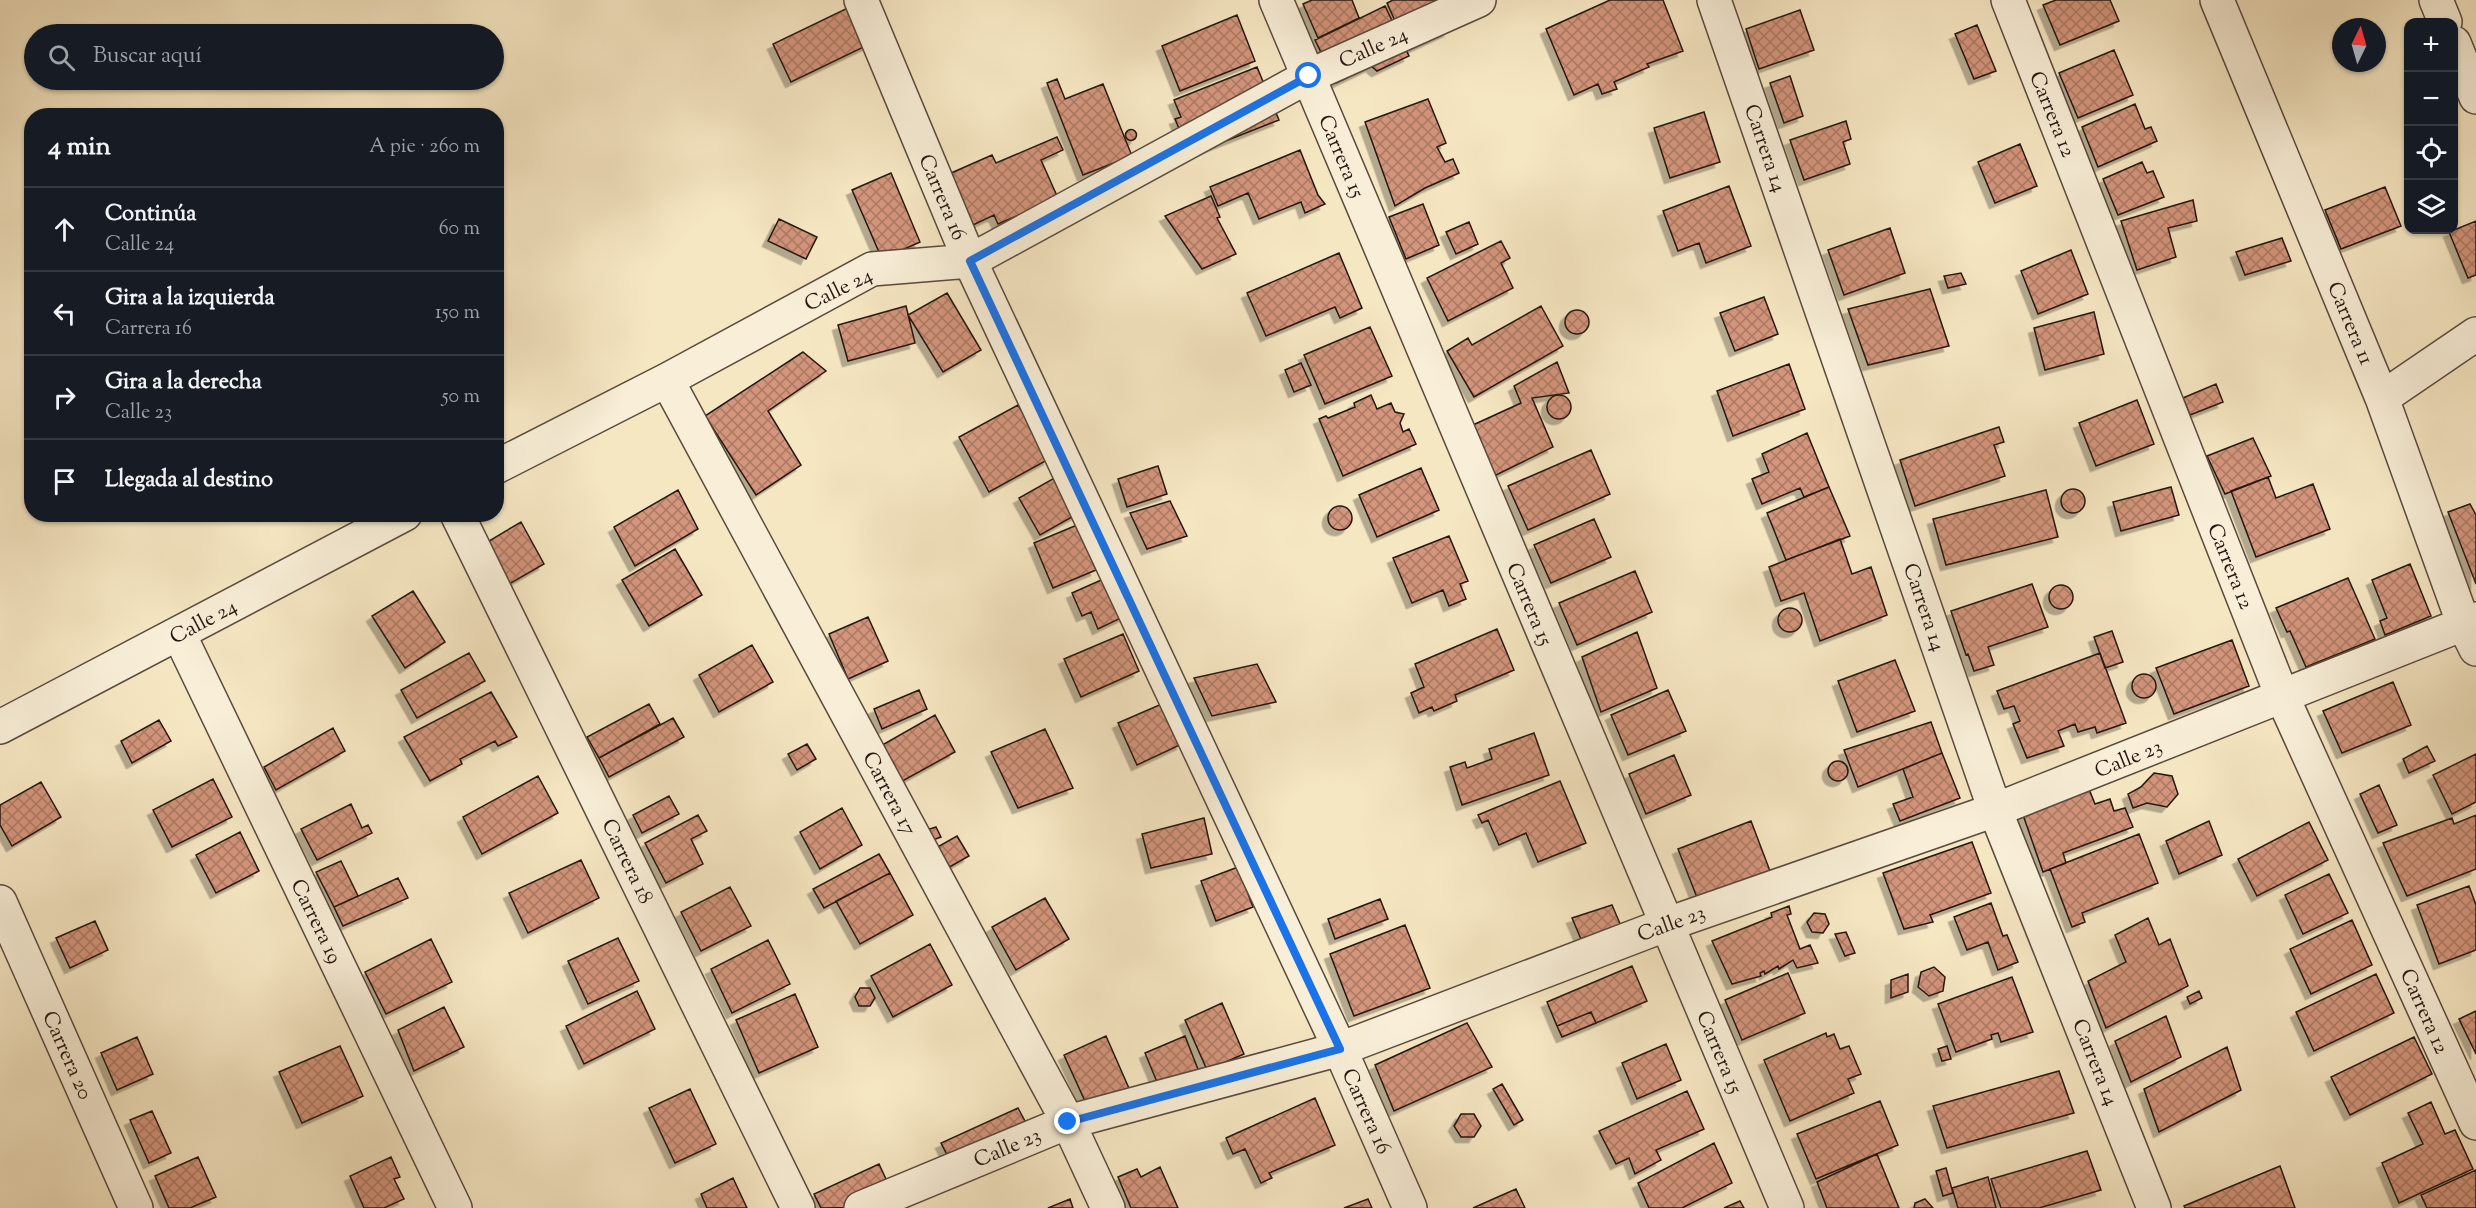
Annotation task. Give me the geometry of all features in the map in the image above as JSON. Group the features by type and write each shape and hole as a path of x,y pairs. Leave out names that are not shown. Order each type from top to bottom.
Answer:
{"street":[{"name":"Carrera 16","path":"861,0 970,261 1340,1049 1410,1208"},
{"name":"Carrera 15","path":"1276,0 1665,925 1787,1208"},
{"name":"Calle 24","path":"504,463 667,380 872,269 970,261 1309,76 1479,0"},
{"name":"Carrera 14","path":"1714,0 1995,810 2154,1208"},
{"name":"Carrera 12","path":"2008,0 2282,696 2476,1123"},
{"name":"Carrera 11","path":"2217,0 2382,398 2472,631"},
{"path":"2436,0 2443,18"},
{"path":"2458,53 2476,98"},
{"path":"2382,398 2476,334"},
{"name":"Carrera 17","path":"667,380 1068,1122 1108,1208"},
{"name":"Calle 24","path":"0,727 390,522"},
{"name":"Carrera 18","path":"461,522 798,1208"},
{"name":"Calle 23","path":"861,1208 1068,1122 1340,1049 1665,925 1995,810 2282,696 2472,631"},
{"name":"Carrera 19","path":"179,634 455,1208"},
{"name":"Carrera 20","path":"0,902 136,1208"}],"building":[{"path":"1312,0 1352,0 1359,18 1318,38 1303,4"},
{"path":"1393,0 1435,0 1449,31 1408,50 1387,3"},
{"path":"1610,0 1663,0 1683,51 1647,64 1649,67 1614,82 1617,89 1602,94 1598,84 1574,95 1546,29"},
{"path":"2056,0 2110,0 2119,21 2060,45 2043,5"},
{"path":"854,5 872,43 791,82 773,44"},
{"path":"1385,6 1409,56 1377,71 1371,66 1336,83 1315,40"},
{"path":"1800,10 1814,50 1759,69 1746,29"},
{"path":"1237,15 1255,61 1180,91 1162,46"},
{"path":"1977,25 1996,71 1974,79 1955,34"},
{"path":"2114,50 2133,95 2078,118 2059,73"},
{"path":"1257,67 1279,120 1190,155 1175,119 1181,117 1174,100"},
{"path":"1790,76 1803,116 1784,123 1770,83"},
{"path":"1057,79 1065,99 1103,84 1132,156 1083,175 1047,83"},
{"path":"1428,99 1446,143 1437,147 1445,162 1453,159 1459,173 1425,188 1395,206 1365,122"},
{"path":"2135,104 2145,129 2151,127 2157,141 2098,167 2082,127"},
{"path":"1704,112 1720,162 1670,178 1654,128"},
{"path":"1846,121 1851,139 1843,142 1850,164 1804,180 1790,140"},
{"path":"1131,130 1135,131 1135,139 1131,140 1127,139 1126,135 1127,131"},
{"path":"1057,137 1063,150 1041,160 1058,198 998,224 994,215 973,225 949,174 992,155 996,163"},
{"path":"2020,144 2037,186 1995,203 1978,162"},
{"path":"1300,150 1318,195 1325,204 1305,213 1301,202 1259,219 1248,193 1218,206 1210,187"},
{"path":"2142,162 2147,173 2153,171 2164,197 2118,215 2103,179"},
{"path":"891,173 920,242 882,259 852,190"},
{"path":"1729,186 1751,246 1706,263 1699,243 1678,251 1663,211"},
{"path":"2385,187 2401,226 2341,249 2325,210"},
{"path":"1211,196 1220,217 1217,218 1236,254 1202,269 1165,216"},
{"path":"2193,200 2197,221 2168,228 2176,257 2137,270 2121,221"},
{"path":"1423,204 1439,245 1406,259 1389,217"},
{"path":"779,219 817,237 806,259 768,241"},
{"path":"2476,221 2476,275 2468,278 2450,234 2458,234 2458,228"},
{"path":"1469,222 1478,244 1456,254 1446,232"},
{"path":"1890,228 1905,273 1844,295 1828,250"},
{"path":"2282,238 2291,261 2245,275 2236,252"},
{"path":"1501,241 1510,258 1501,263 1513,288 1448,321 1427,278"},
{"path":"2071,250 2088,294 2038,314 2021,271"},
{"path":"1339,253 1362,308 1340,318 1335,307 1266,336 1247,293"},
{"path":"1961,273 1966,284 1948,288 1944,276"},
{"path":"1930,289 1949,346 1868,365 1848,309"},
{"path":"947,293 981,350 943,372 908,315"},
{"path":"1764,297 1778,334 1735,351 1720,313"},
{"path":"906,306 915,343 848,361 838,325"},
{"path":"1541,306 1563,346 1474,397 1447,351 1468,338 1472,345"},
{"path":"1577,310 1582,311 1588,317 1588,327 1582,333 1577,334 1572,333 1566,327 1565,322 1566,317 1572,311"},
{"path":"2094,312 2104,354 2045,370 2034,328"},
{"path":"1370,327 1392,376 1325,404 1304,355"},
{"path":"803,352 826,371 768,411 801,465 756,495 705,416"},
{"path":"1557,362 1569,393 1532,398 1553,447 1494,476 1473,425 1521,403 1514,386"},
{"path":"1301,363 1311,385 1294,392 1285,370"},
{"path":"1789,364 1805,409 1733,436 1717,391"},
{"path":"2216,384 2223,402 2190,415 2183,398"},
{"path":"1371,395 1377,409 1391,403 1395,412 1404,414 1400,423 1403,432 1409,429 1416,444 1343,476 1319,419 1326,416 1328,418 1355,407 1354,403"},
{"path":"1559,395 1567,399 1571,407 1567,415 1559,419 1551,415 1547,407 1551,399"},
{"path":"2137,400 2154,444 2096,466 2079,423"},
{"path":"1018,405 1049,459 989,492 959,437"},
{"path":"1999,427 2004,442 1994,445 2005,476 1915,506 1900,460"},
{"path":"1807,433 1829,487 1804,497 1800,488 1762,504 1752,479 1769,472 1762,454"},
{"path":"2253,438 2271,476 2225,494 2207,456"},
{"path":"1591,450 1610,494 1528,530 1508,486"},
{"path":"1158,466 1167,494 1127,507 1118,479"},
{"path":"1421,468 1439,510 1377,537 1359,495"},
{"path":"1058,476 1079,513 1040,535 1019,498"},
{"path":"2268,477 2276,498 2313,484 2330,529 2256,557 2231,491"},
{"path":"1829,487 1850,536 1786,560 1767,513"},
{"path":"2171,487 2179,515 2121,531 2113,502"},
{"path":"2073,489 2078,490 2084,496 2084,506 2078,512 2073,513 2068,512 2062,506 2061,501 2062,496 2068,490"},
{"path":"678,490 698,529 635,566 614,527"},
{"path":"2046,490 2058,537 1946,565 1933,519"},
{"path":"1170,501 1187,536 1147,549 1130,513"},
{"path":"2470,504 2476,515 2476,584 2448,512"},
{"path":"1340,506 1345,507 1351,513 1351,523 1345,529 1340,530 1335,529 1329,523 1328,518 1329,513 1335,507"},
{"path":"1594,519 1611,557 1551,583 1534,545"},
{"path":"521,522 544,564 497,591 474,550"},
{"path":"1077,525 1096,570 1053,588 1034,543"},
{"path":"1449,536 1468,581 1460,584 1466,599 1449,606 1443,590 1412,603 1393,558"},
{"path":"1840,539 1852,574 1871,567 1887,615 1820,641 1804,593 1781,601 1769,567"},
{"path":"675,549 702,595 649,626 622,580"},
{"path":"2410,564 2431,616 2385,635 2380,621 2387,618 2372,580"},
{"path":"1635,571 1652,612 1577,645 1559,603"},
{"path":"1108,577 1125,616 1098,629 1091,612 1082,616 1072,593"},
{"path":"2348,578 2375,639 2306,667 2290,631 2287,632 2276,608"},
{"path":"2032,584 2048,627 1988,647 1994,665 1974,671 1951,611"},
{"path":"2061,585 2069,589 2073,597 2069,605 2061,609 2053,605 2049,597 2053,589"},
{"path":"413,591 445,642 405,668 372,616"},
{"path":"1790,608 1795,609 1801,615 1801,625 1795,631 1790,632 1785,631 1779,625 1778,620 1779,615 1785,609"},
{"path":"868,617 888,661 848,679 829,634"},
{"path":"1497,629 1514,670 1455,695 1457,701 1434,711 1432,707 1419,713 1411,693 1424,687 1415,664"},
{"path":"2112,631 2123,662 2105,668 2094,637"},
{"path":"1637,632 1657,688 1601,712 1582,657"},
{"path":"1123,634 1139,671 1081,697 1064,659"},
{"path":"2232,640 2249,686 2174,714 2156,668"},
{"path":"752,645 773,682 719,712 699,675"},
{"path":"469,653 485,681 417,718 401,690"},
{"path":"2100,653 2126,723 2097,733 2095,727 2078,732 2075,724 2058,731 2064,746 2027,758 2013,724 2020,721 2014,706 2004,709 1997,691"},
{"path":"1895,660 1915,711 1857,732 1838,681"},
{"path":"1257,664 1276,702 1212,716 1194,678"},
{"path":"2144,674 2149,675 2155,681 2155,691 2149,697 2144,698 2139,697 2133,691 2132,686 2133,681 2139,675"},
{"path":"2393,682 2411,725 2342,753 2323,711"},
{"path":"919,690 927,709 882,729 874,709"},
{"path":"1668,690 1686,731 1628,755 1611,715"},
{"path":"491,692 517,737 498,746 495,741 460,759 462,764 430,781 404,737"},
{"path":"1164,703 1182,744 1137,765 1118,723"},
{"path":"649,704 660,724 599,758 587,737"},
{"path":"935,715 955,752 897,784 877,748"},
{"path":"673,718 684,737 609,777 599,758"},
{"path":"159,720 171,741 132,763 121,741"},
{"path":"1931,722 1942,753 1858,787 1844,750"},
{"path":"333,728 345,751 276,790 264,767"},
{"path":"1045,729 1073,788 1018,808 991,752"},
{"path":"1534,733 1549,775 1462,805 1450,767 1465,762 1467,768 1492,759 1489,749"},
{"path":"807,744 816,759 797,770 788,754"},
{"path":"2427,746 2435,761 2409,773 2403,759"},
{"path":"1942,753 1960,798 1900,821 1893,804 1913,797 1903,769"},
{"path":"2476,754 2476,802 2452,814 2433,775"},
{"path":"1674,755 1691,795 1646,814 1629,774"},
{"path":"1838,761 1845,764 1848,771 1845,778 1838,781 1831,778 1828,771 1831,764"},
{"path":"2154,773 2172,776 2178,794 2167,807 2147,803 2133,808 2128,794 2141,787"},
{"path":"538,776 558,813 482,854 463,817"},
{"path":"213,779 232,817 172,847 153,810"},
{"path":"1560,781 1586,843 1538,862 1526,833 1499,845 1488,820 1482,823 1478,815"},
{"path":"41,782 61,817 12,846 0,825 0,805"},
{"path":"2379,785 2397,825 2378,833 2360,794"},
{"path":"2089,789 2095,804 2110,799 2114,811 2125,808 2133,827 2063,853 2066,863 2043,872 2023,815"},
{"path":"669,796 679,814 642,833 633,815"},
{"path":"351,804 362,828 368,825 372,833 317,860 301,829"},
{"path":"842,808 862,845 820,869 800,832"},
{"path":"698,815 707,831 691,839 703,864 666,883 645,843"},
{"path":"2476,815 2476,869 2407,896 2383,843 2452,818 2454,824"},
{"path":"1204,818 1212,854 1151,868 1142,834"},
{"path":"1751,821 1770,871 1698,900 1678,849"},
{"path":"2209,821 2222,855 2179,874 2166,841"},
{"path":"2309,822 2328,860 2257,896 2238,859"},
{"path":"936,827 941,837 930,841 924,831"},
{"path":"240,832 259,871 216,893 196,855"},
{"path":"2139,834 2158,883 2082,913 2085,922 2072,927 2050,869"},
{"path":"957,836 969,856 946,869 934,849"},
{"path":"1972,842 1991,893 1930,915 1933,922 1904,929 1883,873"},
{"path":"879,854 890,873 824,908 813,889"},
{"path":"581,860 599,898 528,933 509,893"},
{"path":"341,861 358,896 334,907 316,872"},
{"path":"1238,867 1253,907 1216,921 1201,881"},
{"path":"890,873 913,915 860,944 836,901"},
{"path":"2329,874 2348,913 2303,934 2285,895"},
{"path":"398,878 408,898 343,926 334,907"},
{"path":"2469,886 2476,905 2476,950 2439,964 2417,905"},
{"path":"730,887 751,926 701,951 681,912"},
{"path":"1045,898 1069,939 1016,970 992,927"},
{"path":"1380,899 1388,919 1335,939 1328,919"},
{"path":"1991,903 2003,936 2007,935 2018,962 1998,970 1988,942 1967,950 1954,917"},
{"path":"1612,905 1621,926 1581,939 1572,918"},
{"path":"1789,906 1791,914 1787,915 1800,949 1810,945 1818,963 1797,968 1793,960 1779,969 1778,966 1765,974 1764,971 1760,973 1761,976 1732,984 1712,941 1772,917 1771,913"},
{"path":"1814,913 1825,914 1829,924 1823,933 1812,932 1807,922"},
{"path":"2148,918 2159,945 2170,939 2188,986 2106,1028 2088,981 2126,962 2115,935"},
{"path":"2352,920 2372,965 2311,994 2290,949"},
{"path":"95,921 108,950 70,968 56,938"},
{"path":"1405,925 1430,988 1354,1016 1330,954"},
{"path":"1846,932 1855,953 1845,956 1835,934"},
{"path":"618,938 639,981 588,1004 568,961"},
{"path":"431,939 452,982 386,1014 365,972"},
{"path":"768,940 790,984 732,1013 711,969"},
{"path":"930,944 952,985 893,1017 871,976"},
{"path":"1632,966 1647,1001 1596,1023 1591,1012 1557,1026 1547,1002"},
{"path":"1934,967 1945,977 1943,991 1929,996 1918,987 1921,972"},
{"path":"1788,973 1805,1013 1742,1040 1725,1000"},
{"path":"1908,974 1908,992 1891,998 1891,980"},
{"path":"2376,974 2394,1013 2314,1051 2296,1012"},
{"path":"2012,977 2033,1032 2001,1042 1998,1033 1991,1035 1992,1039 1956,1052 1938,1004"},
{"path":"860,988 870,988 875,998 870,1006 859,1006 855,997"},
{"path":"637,991 655,1029 584,1064 566,1026"},
{"path":"2199,991 2202,998 2190,1004 2187,997"},
{"path":"795,994 818,1047 759,1073 736,1020"},
{"path":"1222,1003 1244,1054 1207,1070 1185,1020"},
{"path":"444,1007 464,1047 414,1071 398,1030"},
{"path":"2476,1011 2476,1054 2459,1019"},
{"path":"1591,1012 1596,1023 1562,1037 1557,1026"},
{"path":"2166,1016 2181,1057 2131,1082 2115,1041"},
{"path":"1467,1023 1492,1067 1394,1111 1375,1065"},
{"path":"1826,1033 1827,1037 1834,1034 1840,1049 1849,1046 1861,1074 1848,1079 1854,1093 1790,1121 1764,1060"},
{"path":"1106,1036 1135,1102 1094,1121 1064,1055"},
{"path":"1185,1036 1201,1077 1162,1094 1145,1053"},
{"path":"137,1037 153,1074 117,1090 101,1053"},
{"path":"2414,1037 2432,1074 2350,1115 2331,1077"},
{"path":"1666,1044 1681,1080 1637,1099 1622,1063"},
{"path":"340,1046 363,1096 302,1123 279,1072"},
{"path":"1947,1046 1951,1059 1942,1061 1938,1049"},
{"path":"2227,1047 2241,1090 2159,1132 2144,1089"},
{"path":"2059,1071 2074,1113 1947,1148 1933,1106"},
{"path":"1502,1084 1523,1120 1514,1125 1493,1089"},
{"path":"690,1089 716,1144 675,1163 649,1108"},
{"path":"1687,1091 1704,1129 1656,1150 1661,1160 1635,1174 1629,1158 1616,1164 1599,1131"},
{"path":"1315,1098 1335,1145 1269,1173 1272,1178 1261,1183 1245,1149 1233,1154 1226,1138"},
{"path":"1880,1101 1898,1145 1816,1179 1797,1134"},
{"path":"2431,1102 2445,1134 2455,1130 2473,1169 2399,1203 2382,1163 2423,1144 2408,1113"},
{"path":"1018,1108 1039,1147 961,1182 941,1143"},
{"path":"152,1111 171,1153 149,1163 130,1120"},
{"path":"1461,1114 1474,1114 1481,1126 1474,1137 1461,1137 1454,1126"},
{"path":"1714,1143 1732,1183 1682,1208 1649,1208 1638,1183"},
{"path":"2087,1151 2101,1190 2039,1208 2001,1208 1991,1179"},
{"path":"1877,1154 1899,1208 1827,1208 1817,1182"},
{"path":"198,1157 216,1197 190,1208 169,1208 155,1176"},
{"path":"391,1157 400,1177 394,1179 404,1199 384,1208 364,1208 350,1176"},
{"path":"879,1164 899,1207 821,1208 814,1194"},
{"path":"2280,1166 2295,1208 2185,1208 2184,1206"},
{"path":"1160,1167 1178,1208 1131,1208 1118,1177 1137,1169 1141,1177"},
{"path":"1946,1168 1953,1193 1943,1196 1936,1171"},
{"path":"2476,1170 2476,1208 2427,1208 2421,1195"},
{"path":"1988,1177 1996,1208 1958,1208 1952,1188"},
{"path":"733,1178 747,1208 707,1208 701,1194"},
{"path":"1516,1189 1525,1208 1473,1208 1500,1196"},
{"path":"1070,1199 1073,1208 1048,1208"},
{"path":"1368,1199 1372,1208 1344,1208"},
{"path":"1925,1199 1933,1208 1914,1208 1915,1203"},
{"path":"1740,1201 1744,1208 1724,1208"}],"route":[{"path":"1068,1122 1340,1049 970,261 1309,76"}]}
